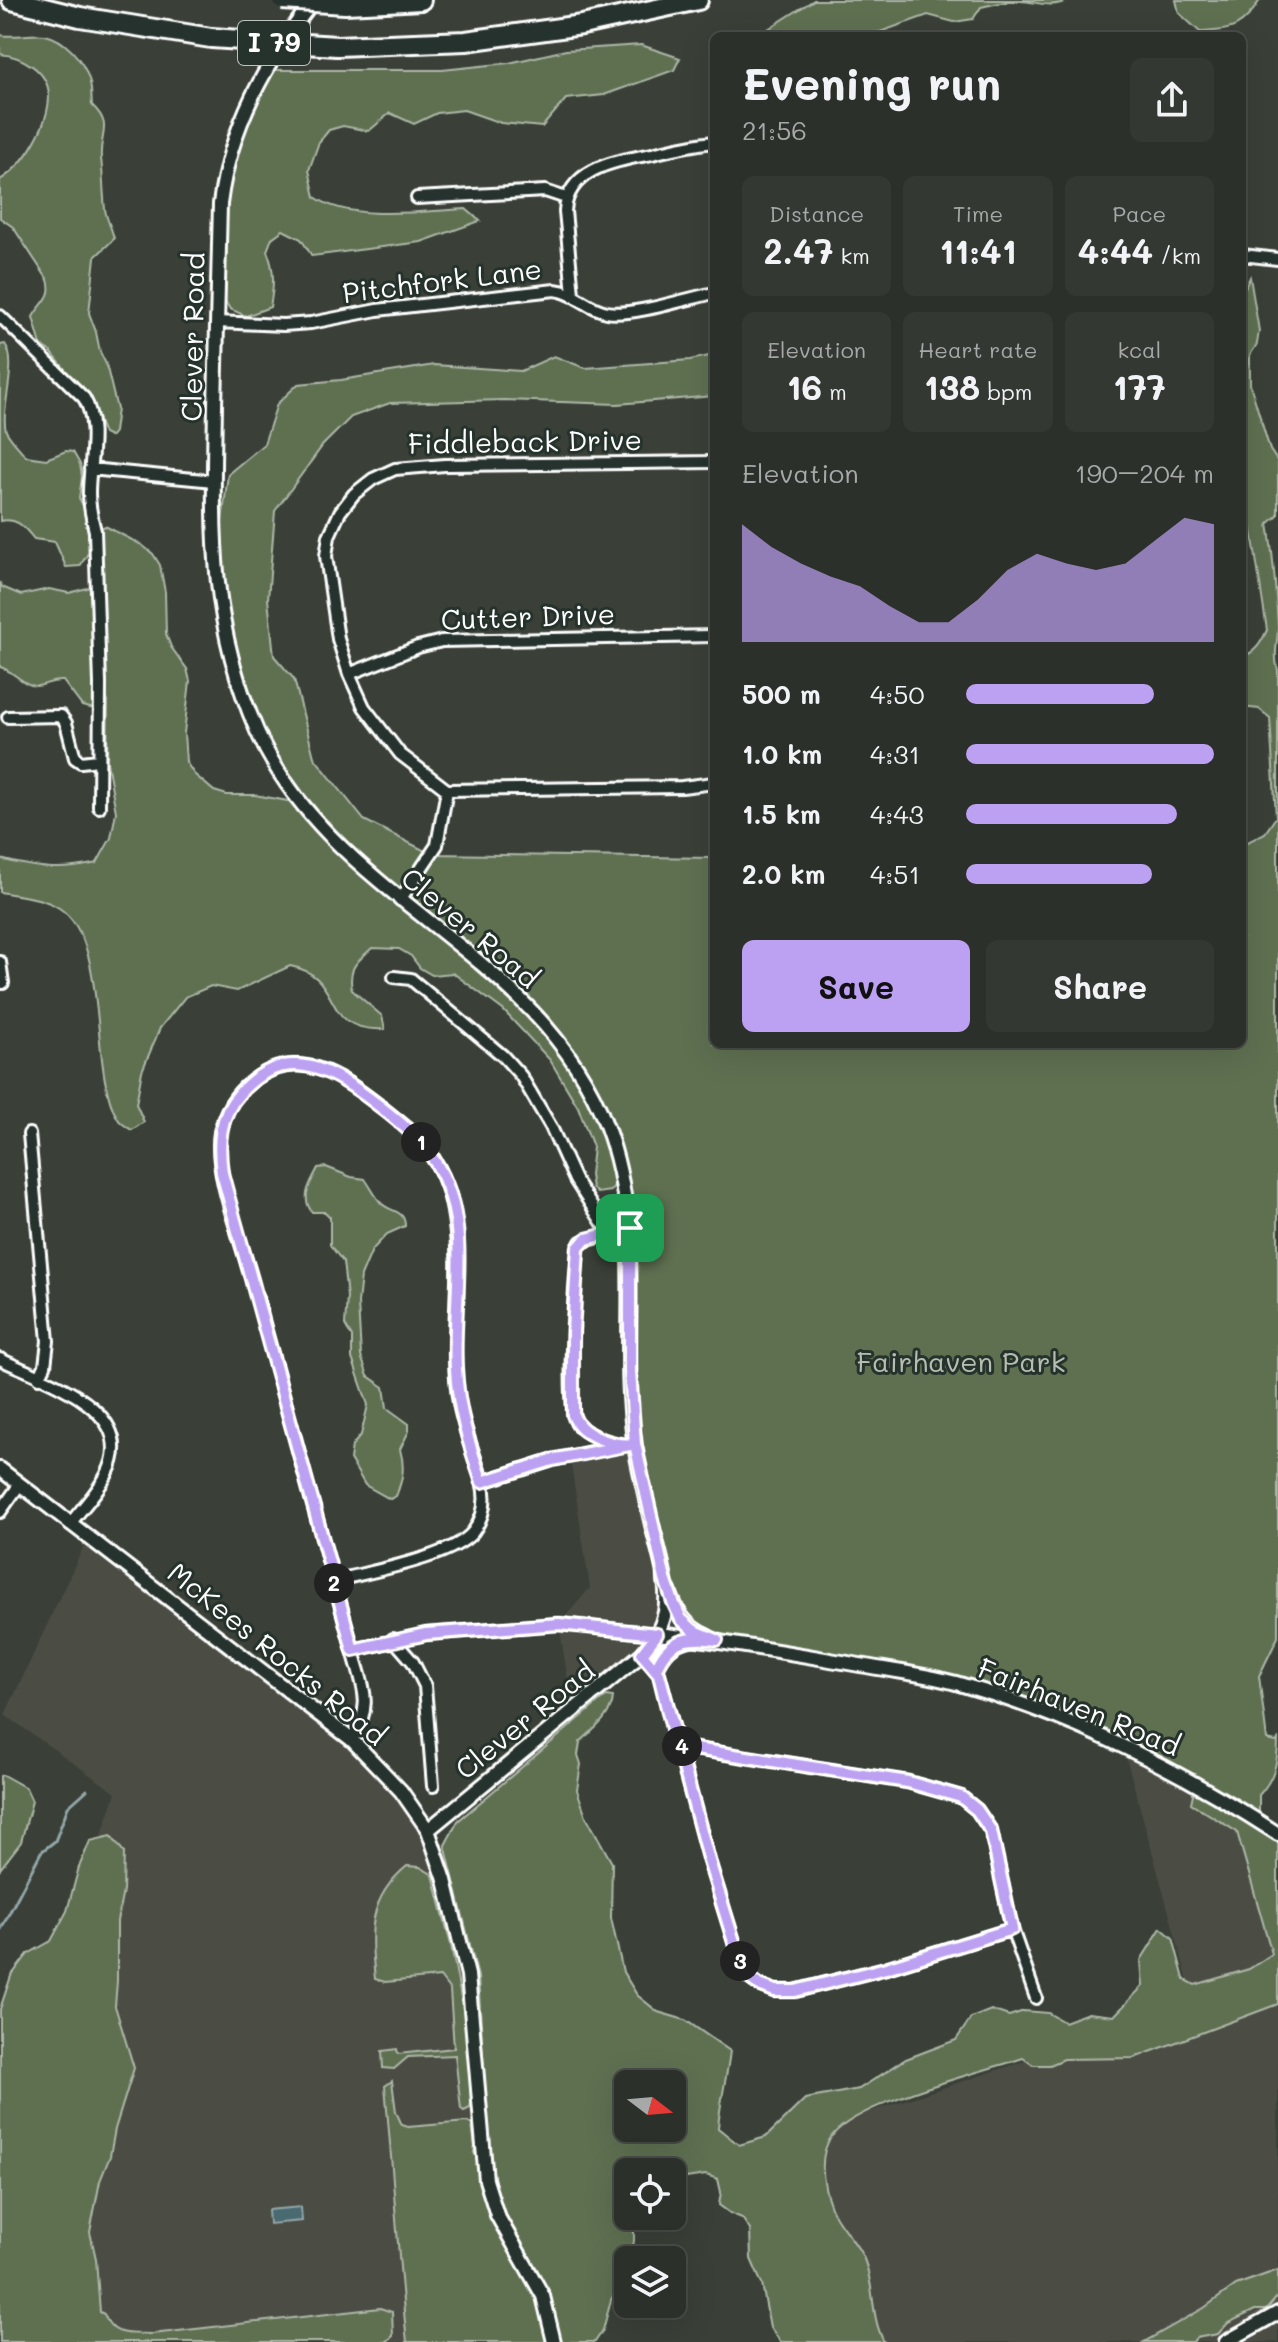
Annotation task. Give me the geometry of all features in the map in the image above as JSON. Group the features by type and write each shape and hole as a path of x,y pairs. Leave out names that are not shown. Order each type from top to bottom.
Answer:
{"highway":[{"name":"I 79","path":"12,0 80,17 211,38 337,46 466,41 582,25 698,0"},
{"name":"I 79","path":"282,0 345,4 421,0"}],"street":[{"name":"Clever Road","path":"314,0 274,52 242,117 224,172 220,204 214,481 215,571 219,607 240,688 258,734 290,790 341,849 400,900 490,969 553,1033 589,1087 606,1124 618,1162 630,1228 628,1444 665,1579 666,1608 657,1634 642,1654 428,1830"},
{"path":"573,294 566,198 580,180 610,162 710,143"},
{"path":"417,198 545,191 566,198"},
{"path":"1246,255 1278,259"},
{"name":"Pitchfork Lane","path":"217,322 311,323 377,310 555,290 573,294 598,310 618,313 710,294"},
{"path":"0,316 84,398 90,408 89,492 95,531 100,684 99,807"},
{"name":"Fiddleback Drive","path":"447,790 400,754 381,733 364,707 349,674 331,606 326,556 329,536 340,512 354,494 373,479 395,469 419,466 710,462"},
{"path":"90,469 214,481"},
{"name":"Cutter Drive","path":"349,674 442,641 710,636"},
{"path":"8,717 61,716 66,723 75,758 90,763 98,760"},
{"path":"400,900 437,845 447,790 682,787 710,784"},
{"path":"0,962 3,983"},
{"path":"394,977 411,979 503,1056 521,1076 551,1127 575,1180 609,1233"},
{"path":"334,1581 433,1555 462,1543 471,1534 484,1509 482,1482 458,1401 455,1339 457,1256 453,1206 445,1180 432,1155 404,1124 335,1074 304,1065 285,1066 266,1072 248,1083 234,1100 223,1119 219,1153 222,1173 366,1699 363,1721 352,1740"},
{"path":"29,1134 48,1341 45,1366 39,1378"},
{"path":"628,1444 581,1428 576,1423 572,1406 578,1248 586,1239 630,1228"},
{"path":"0,1359 96,1409 111,1431 113,1459 107,1474 70,1524"},
{"path":"482,1482 552,1460 628,1444"},
{"name":"McKees Rocks Road","path":"0,1469 352,1740 401,1791 428,1830 455,1914 468,1975 486,2180 497,2215 543,2296 554,2342"},
{"path":"0,1512 20,1484"},
{"path":"665,1579 681,1619 693,1630 717,1640"},
{"path":"353,1650 426,1634 559,1624 657,1634"},
{"name":"Fairhaven Road","path":"657,1634 717,1640 952,1682 1000,1697 1047,1713 1179,1773 1278,1834"},
{"path":"656,1669 661,1656 671,1646 681,1640 700,1638"},
{"path":"393,1639 413,1662 425,1686 433,1786"},
{"path":"642,1654 656,1669 744,1974 759,1985 775,1991 795,1991 886,1968 1012,1929"},
{"path":"676,1746 908,1782 961,1797 977,1810 991,1831 1012,1929 1036,1998"},
{"path":"1226,2342 1278,2313"},
{"path":"1264,2321 1278,2320"}],"shaded area":[{"path":"635,1444 665,1579 657,1634 573,1712 559,1624 590,1588 570,1457"},
{"path":"88,1537 352,1740 428,1830 458,1926 486,2180 554,2342 74,2342 43,2012 116,1793 5,1715"},
{"path":"1123,1746 1278,1834 1278,2313 1274,2320 1278,2320 1278,2342 868,2342 801,2134 1195,2006"}],"green space":[{"path":"814,0 1068,0 1050,5 1001,2 981,7 973,19 954,22 928,15 880,32 763,32"},
{"path":"1176,0 1260,0 1248,17 1236,26 1200,32 1179,13"},
{"path":"0,35 45,35 66,46 86,72 91,85 92,105 99,112 104,125 101,158 104,203 114,239 95,257 89,313 117,409 114,432 110,437 104,434 91,401 51,352 41,345 33,317 48,296 48,280 13,227 0,218 0,180 18,165 34,143 45,119 49,95 44,78 32,66 0,54"},
{"path":"641,45 680,58 674,70 604,95 566,99 542,127 501,123 464,110 437,113 414,124 390,113 369,131 343,126 329,130 319,142 309,170 315,197 347,210 367,212 466,209 480,221 421,242 312,256 301,239 283,230 272,238 267,251 273,278 270,307 246,316 230,309 219,292 222,203 243,118 274,70 442,70 509,63 566,50"},
{"name":"Fairhaven Park","path":"1250,277 1259,331 1257,344 1250,355 1250,384 1270,450 1278,462 1278,515 1268,524 1278,626 1278,1637 1259,1676 1267,1740 1278,1740 1274,1770 1259,1795 1259,1822 1179,1773 1000,1697 744,1645 693,1630 673,1602 635,1444 630,1228 618,1162 553,1033 400,900 291,789 241,687 216,571 228,474 264,444 277,404 298,384 434,365 521,371 554,356 585,368 710,356 710,396 617,404 504,400 390,403 351,417 323,445 275,511 268,599 274,656 294,679 314,757 364,820 431,854 710,858 710,1048 1246,1048 1246,843 1265,833 1276,817 1270,718 1259,709 1246,707 1246,655 1258,646 1267,630 1246,492 1246,286"},
{"path":"5,344 10,362 6,431 26,456 46,459 66,451 73,452 80,464 79,498 85,509 90,550 80,566 66,567 55,542 34,539 16,522 0,521 0,345"},
{"path":"105,526 142,545 160,565 165,592 166,634 171,647 187,669 190,681 184,733 186,762 194,774 214,791 227,795 255,795 293,802 340,850 511,993 587,1089 615,1163 614,1186 610,1191 597,1193 592,1188 593,1147 578,1107 550,1060 503,1010 453,973 432,975 399,949 372,948 358,962 351,976 352,990 382,1016 385,1029 364,1028 349,1022 319,981 307,972 290,966 237,991 211,986 185,997 160,1028 142,1071 136,1104 144,1122 132,1130 119,1121 109,1098 103,1071 93,977 86,948 75,925 52,904 0,892 0,859 48,868 83,866 97,863 111,838 116,812 107,762 108,702 102,684 97,531"},
{"path":"0,582 2,587 21,595 49,589 69,593 94,586 99,710 82,706 63,681 32,685 0,667"},
{"path":"326,1167 365,1179 381,1203 403,1217 405,1226 387,1234 372,1250 361,1276 358,1303 361,1356 368,1376 384,1387 387,1408 409,1424 400,1449 403,1467 400,1484 396,1496 390,1499 365,1485 350,1459 352,1446 361,1435 368,1405 352,1358 352,1337 345,1325 347,1297 343,1262 330,1245 330,1217 325,1212 312,1212 307,1201 308,1190 318,1168"},
{"path":"606,1696 613,1697 606,1716 580,1742 577,1790 586,1816 612,1863 611,1918 623,1972 637,1995 658,2012 685,2020 730,2051 718,2128 739,2145 766,2137 805,2099 859,2089 906,2059 956,2040 971,2018 991,2010 1009,2016 1024,2011 1048,2013 1064,2022 1088,2013 1114,2016 1143,1986 1141,1960 1161,1928 1173,1938 1184,1979 1195,1985 1249,1969 1272,1954 1237,1832 1191,1803 1195,1785 1278,1837 1278,2004 1134,2058 1064,2059 1050,2065 1033,2065 1023,2058 892,2100 846,2124 832,2136 823,2162 828,2199 834,2214 864,2259 884,2342 781,2342 770,2327 762,2284 751,2259 750,2230 742,2218 719,2205 721,2192 718,2179 706,2175 686,2178 686,2158 614,2158 614,2230 634,2230 633,2246 614,2246 614,2295 603,2330 595,2342 561,2342 552,2302 542,2279 499,2202 489,2151 478,1977 445,1845 458,1821"},
{"path":"0,1776 26,1788 32,1801 21,1842 0,1869"},
{"path":"111,1836 124,1852 123,1891 117,1921 115,2006 134,2068 100,2181 90,2232 96,2259 100,2312 117,2331 152,2334 380,2308 392,2312 393,2336 386,2342 0,2342 0,2009 11,1976 28,1954 51,1941 67,1911 90,1841"},
{"path":"407,1866 420,1867 433,1875 451,1945 468,2035 471,2103 470,2108 464,2111 461,2109 455,2055 408,2057 394,2069 383,2068 382,2051 397,2049 398,2054 454,2048 450,1990 440,1977 385,1982 375,1979 372,1946 374,1917 384,1891"},
{"path":"392,2081 396,2112 402,2125 467,2122 472,2125 474,2153 483,2190 538,2297 549,2342 407,2342 385,2086"},
{"path":"1278,2270 1278,2296 1266,2310 1255,2310 1228,2323 1218,2334 1196,2338 1193,2342 1144,2342 1204,2308 1236,2285"}],"water":[{"path":"301,2207 302,2221 269,2224 268,2210"}],"waterway":[{"path":"0,1931 41,1852 55,1841 68,1807 87,1790"}],"route":[{"path":"630,1228 586,1239 578,1248 572,1406 576,1423 581,1428 622,1445 635,1444 673,1602 681,1619 693,1630 717,1640 681,1640 661,1656 656,1669 659,1674 676,1746 908,1782 961,1797 977,1810 991,1831 1012,1929 886,1968 795,1991 775,1991 759,1985 744,1974 676,1746 659,1674 642,1654 657,1634 559,1624 426,1634 353,1650 222,1173 220,1136 223,1119 234,1100 248,1083 266,1072 285,1066 304,1065 321,1069 347,1080 404,1124 432,1155 445,1180 453,1206 457,1256 455,1339 458,1401 482,1482 552,1460 635,1444 630,1371 630,1228"}]}
